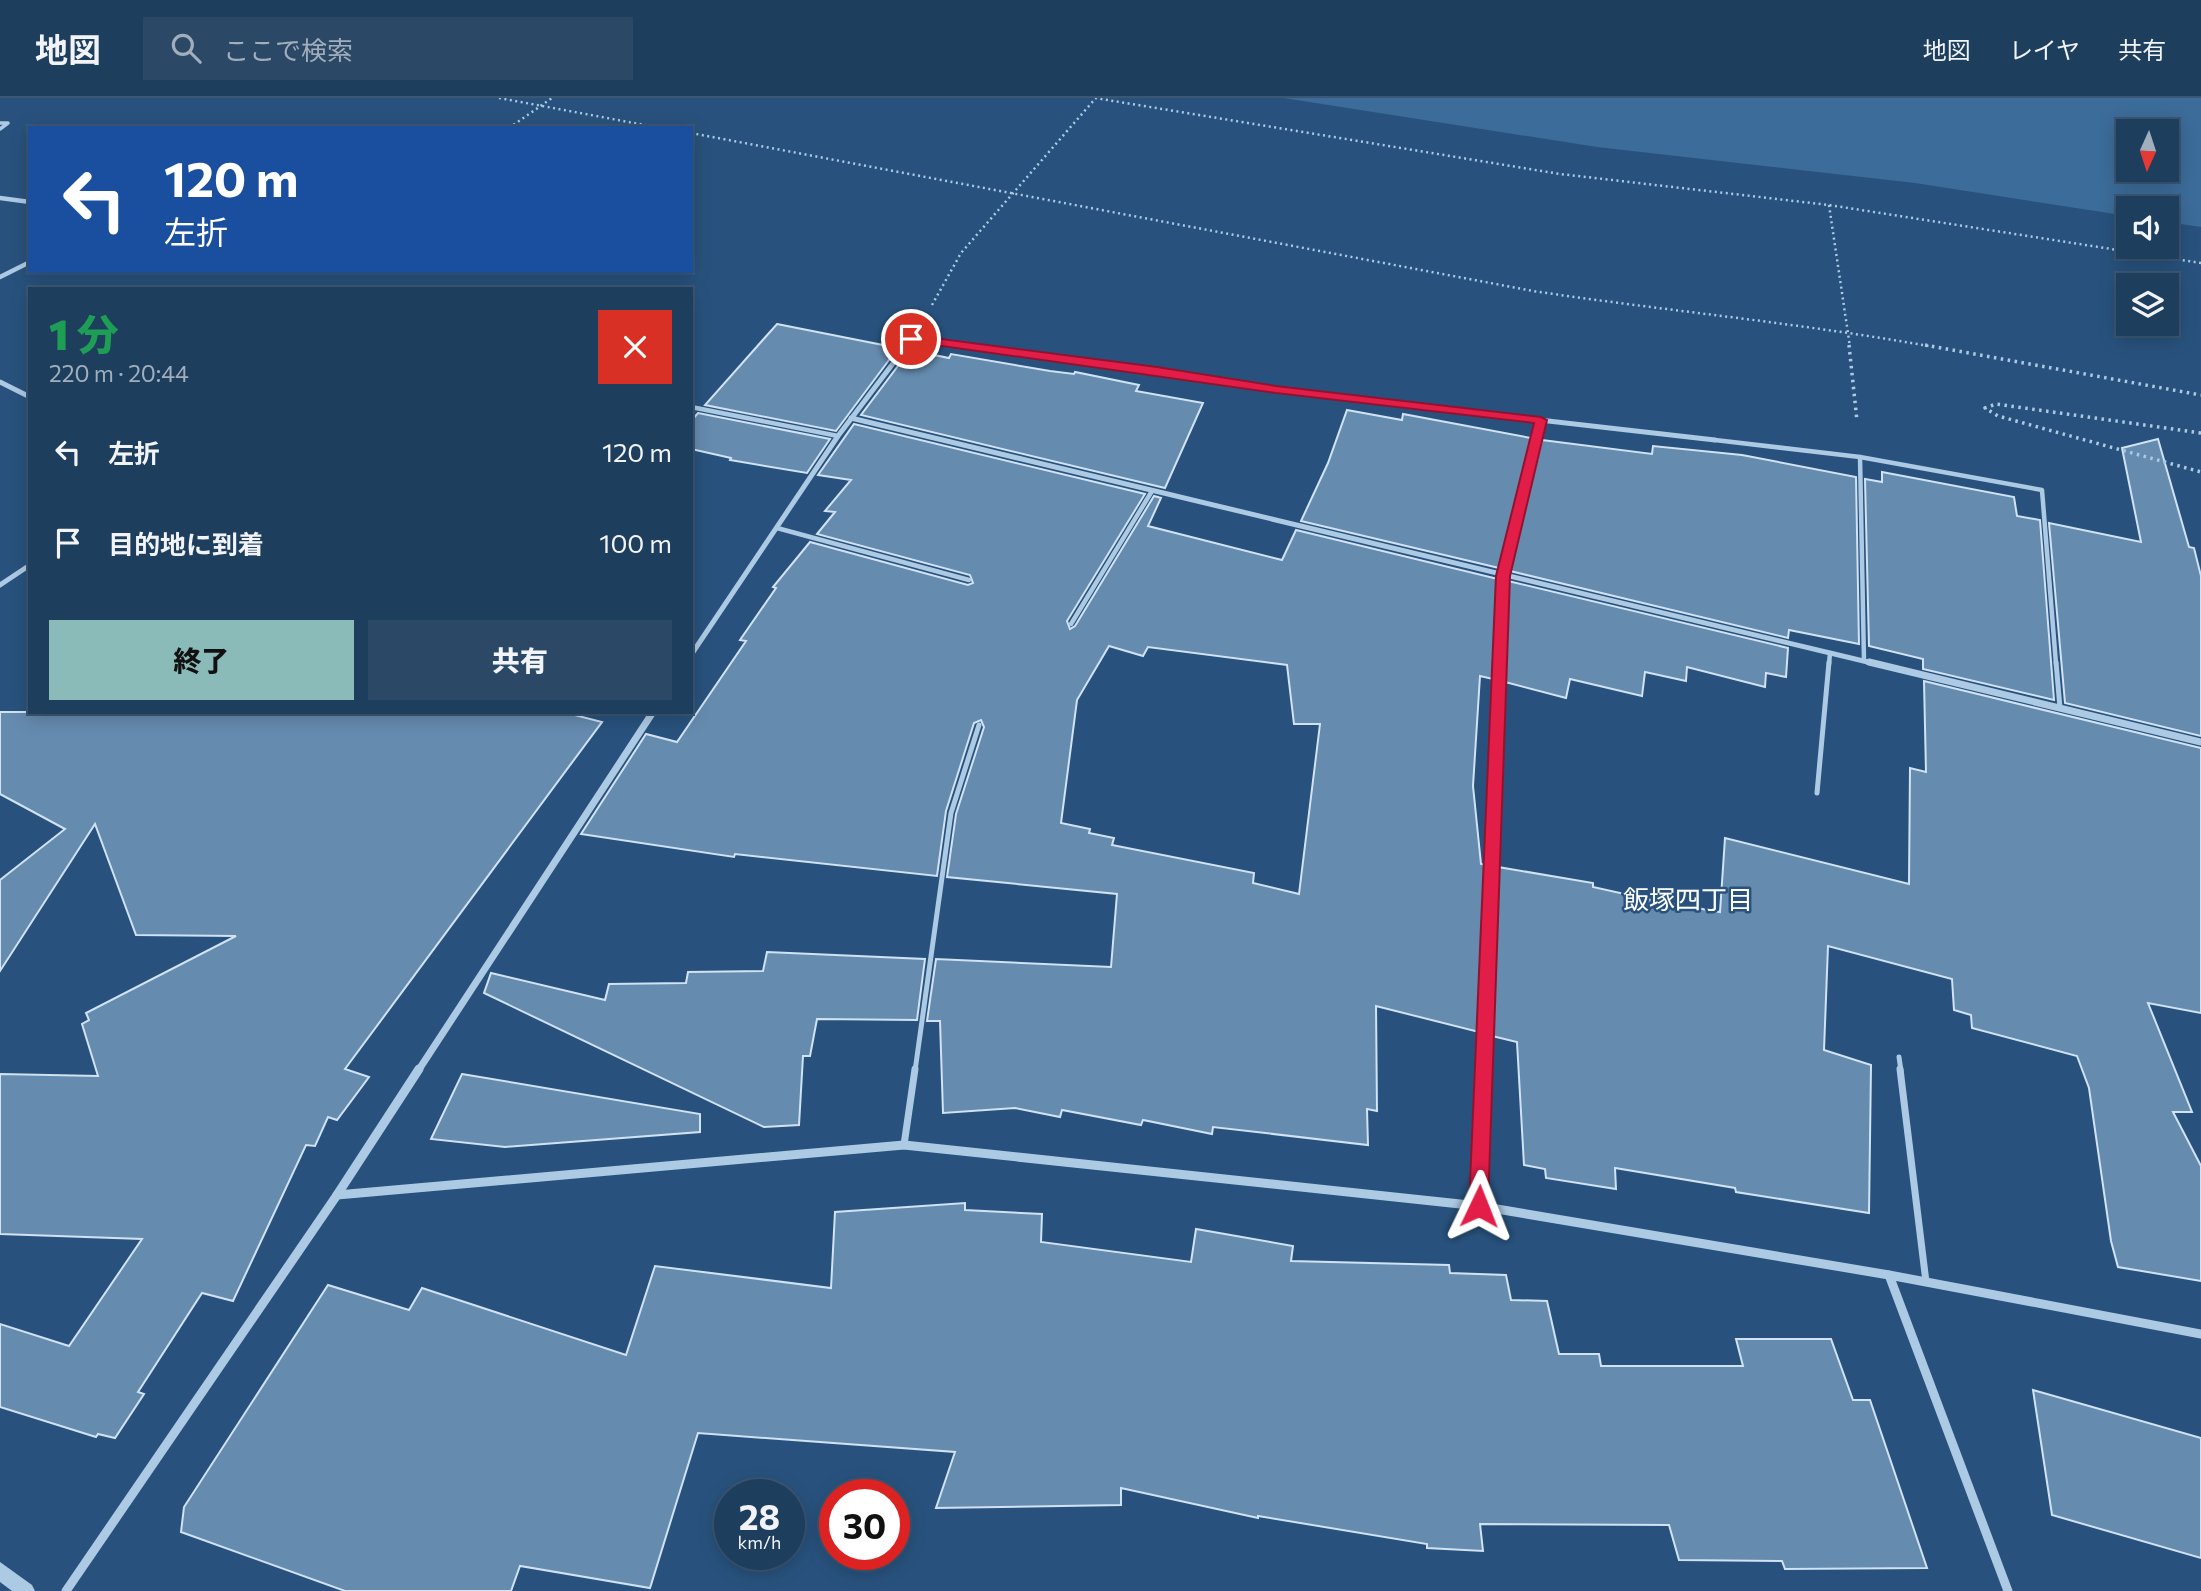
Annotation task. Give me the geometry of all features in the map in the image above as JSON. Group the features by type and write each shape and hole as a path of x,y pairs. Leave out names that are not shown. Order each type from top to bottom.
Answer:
{"street":[{"path":"0,198 28,202"},
{"path":"0,277 28,263"},
{"path":"693,652 838,436 911,339 1143,369 1276,390 1715,440"},
{"path":"0,382 28,396"},
{"path":"851,418 2201,742"},
{"path":"1479,1206 1503,576 1541,420"},
{"path":"0,585 28,566"},
{"path":"66,1591 337,1195 652,714"},
{"path":"337,1195 904,1145 1479,1206 1889,1275 2201,1334"},
{"path":"1889,1275 2008,1591"},
{"path":"0,1571 26,1591"}],"lane":[{"path":"0,123 8,123 0,129"},
{"path":"0,389 7,385"},
{"path":"693,407 838,436"},
{"path":"1715,440 1860,457 2042,490 2060,708"},
{"path":"1860,457 1864,661"},
{"path":"1071,624 1152,491"},
{"path":"777,528 969,580"},
{"path":"1817,793 1830,653"},
{"path":"904,1145 951,813 979,725"},
{"path":"1899,1056 1926,1282"}],"path":[{"path":"499,98 650,126"},
{"path":"512,126 552,98"},
{"path":"911,339 961,253 1010,193 1095,98 1560,174 1829,205 2201,263"},
{"path":"693,133 1533,291 1641,307 1848,331 2201,395"},
{"path":"1829,205 1848,331 1860,457"},
{"path":"2201,433 1996,404 1985,408 1997,416 2201,472"}],"shaded area":[{"path":"1284,98 2201,98 2201,227 2179,224 2179,196 2116,196 2116,214 1915,183 1597,147"}],"building":[{"path":"777,324 898,348 836,431 705,405"},
{"path":"910,350 949,358 951,354 1050,371 1075,372 1139,385 1136,391 1203,403 1165,488 861,415"},
{"path":"1347,410 1402,420 1403,414 1531,438 1499,568 1301,521 1328,463"},
{"path":"698,413 830,439 807,473 730,460 731,458 693,449 693,419"},
{"path":"854,424 1145,494 1067,621 1070,629 1075,626 1154,496 1161,498 1148,526 1282,560 1296,530 1498,579 1493,679 1480,676 1473,786 1481,864 1486,865 1479,1032 1376,1006 1377,1111 1367,1109 1368,1145 1213,1127 1212,1134 1143,1120 1141,1125 1062,1110 1060,1117 1015,1108 943,1113 940,1021 927,1021 936,959 1111,967 1117,894 947,877 956,814 984,727 981,720 974,723 946,811 937,876 735,854 734,857 581,834 646,734 677,742 746,641 740,640 776,588 773,587 810,542 968,585 973,583 970,575 817,534 835,512 825,511 851,480 818,475","holes":["1109,646 1143,656 1148,647 1287,665 1294,724 1320,724 1299,894 1253,883 1254,873 1112,845 1114,838 1089,833 1090,829 1061,823 1077,700"]},
{"path":"2158,439 2189,547 2194,548 2201,576 2201,736 2065,703 2049,523 2141,542 2122,448"},
{"path":"1542,440 1652,454 1653,446 1742,455 1856,477 1859,644 1789,630 1788,638 1510,571"},
{"path":"1882,472 2014,497 2017,516 2040,520 2054,700 1923,669 1923,659 1869,646 1865,479 1882,482"},
{"path":"1508,581 1788,648 1786,677 1766,673 1765,687 1687,667 1686,681 1645,672 1642,696 1570,679 1566,698 1505,682"},
{"path":"1924,681 2201,748 2201,1013 2148,1003 2192,1112 2173,1112 2201,1166 2201,1281 2118,1267 2111,1241 2089,1088 2077,1056 1972,1028 1971,1015 1954,1010 1952,979 1828,946 1824,1050 1871,1065 1869,1213 1736,1192 1735,1188 1615,1168 1616,1189 1546,1178 1545,1169 1524,1165 1517,1042 1492,1036 1498,867 1593,883 1593,887 1720,912 1725,838 1909,884 1910,768 1926,772"},
{"path":"0,712 571,714 602,722 345,1069 369,1077 337,1120 328,1117 315,1146 306,1145 233,1301 202,1293 138,1392 144,1394 115,1438 98,1434 96,1437 0,1407 0,1324 69,1346 142,1239 0,1234 0,1074 98,1076 82,1024 89,1020 86,1013 236,936 136,935 95,824 0,971 0,880 65,829 0,794"},
{"path":"767,952 925,959 917,1020 817,1019 810,1056 803,1056 799,1125 764,1127 484,993 491,973 605,1000 609,984 686,983 688,972 763,971"},
{"path":"462,1074 700,1114 700,1132 505,1147 431,1139"},
{"path":"965,1203 965,1210 1042,1214 1041,1242 1191,1262 1196,1229 1293,1246 1291,1261 1449,1265 1450,1273 1506,1275 1511,1300 1547,1301 1559,1354 1599,1354 1601,1366 1743,1366 1736,1339 1831,1339 1853,1400 1870,1400 1927,1568 1785,1569 1782,1561 1679,1560 1669,1525 1480,1524 1483,1551 1427,1548 1427,1544 1258,1518 1121,1488 1121,1505 936,1508 955,1452 698,1433 650,1588 520,1566 511,1591 345,1591 181,1532 184,1507 328,1285 409,1310 422,1288 626,1355 655,1266 831,1288 835,1212"},
{"path":"2033,1390 2201,1438 2201,1558 2052,1515"}],"district":[{"name":"飯塚四丁目","path":"1688,898"}],"route":[{"path":"911,339 1157,371 1276,390 1541,420 1503,576 1479,1206"}]}
